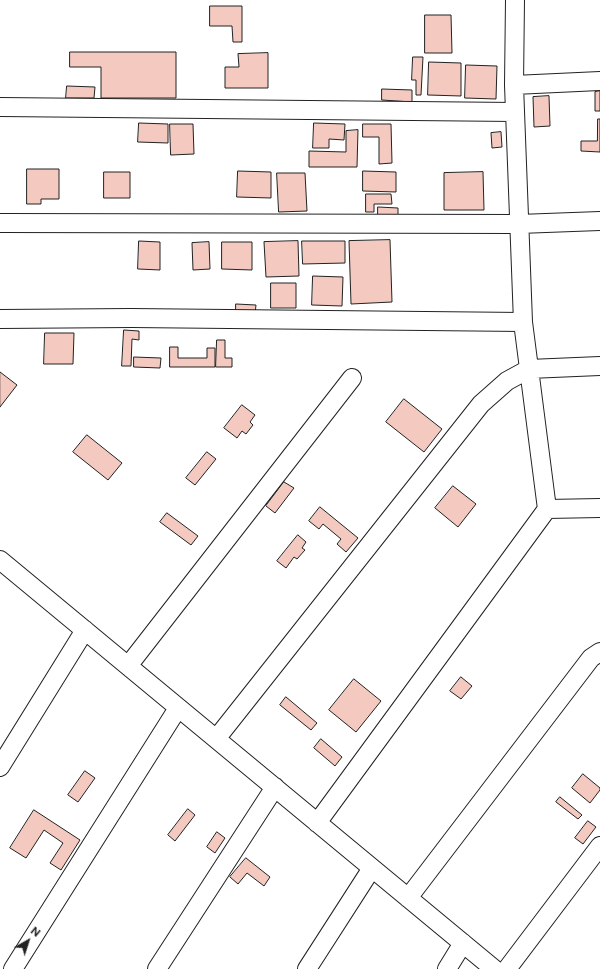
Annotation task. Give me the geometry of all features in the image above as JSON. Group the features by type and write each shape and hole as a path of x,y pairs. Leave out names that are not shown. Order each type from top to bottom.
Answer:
{"street":[{"path":"317,823 547,509 523,322 514,85 515,0"},
{"path":"514,85 600,81"},
{"path":"0,107 515,112"},
{"path":"0,223 519,224 600,221"},
{"path":"0,319 131,318 523,322"},
{"path":"216,739 481,404 507,381 529,369 600,366"},
{"path":"128,666 352,378"},
{"path":"547,509 600,508"},
{"path":"0,560 494,969"},
{"path":"0,767 85,630"},
{"path":"408,898 591,658 600,652"},
{"path":"13,969 178,708"},
{"path":"157,969 275,787"},
{"path":"507,969 600,846"},
{"path":"307,969 372,868"},
{"path":"447,969 463,943"}],"building":[{"path":"210,6 242,6 242,42 233,42 232,26 210,26"},
{"path":"425,15 451,15 452,53 425,53"},
{"path":"70,52 176,52 176,98 101,98 101,67 70,67"},
{"path":"268,53 268,88 225,88 225,67 239,67 238,54"},
{"path":"413,57 423,57 421,95 416,95 416,80 412,80"},
{"path":"429,62 461,63 461,96 428,95"},
{"path":"466,65 497,66 496,99 465,98"},
{"path":"67,86 95,87 94,98 66,98"},
{"path":"382,89 412,90 412,102 382,100"},
{"path":"600,91 600,111 595,111 595,92"},
{"path":"549,96 550,126 534,127 533,97"},
{"path":"598,119 600,119 600,152 581,151 581,141 597,141"},
{"path":"139,123 168,124 168,143 138,142"},
{"path":"314,123 345,124 344,140 329,139 329,148 313,148"},
{"path":"170,124 193,124 194,154 171,155"},
{"path":"363,124 391,124 392,163 379,164 379,137 363,137"},
{"path":"358,130 357,167 309,167 309,151 346,152 346,131"},
{"path":"501,132 502,147 492,148 491,133"},
{"path":"27,169 59,169 59,199 41,199 41,204 27,204"},
{"path":"238,171 271,172 271,198 237,197"},
{"path":"363,171 396,172 396,192 363,191"},
{"path":"104,172 130,172 130,198 104,198"},
{"path":"483,172 484,210 444,210 444,173"},
{"path":"277,173 305,173 307,211 279,212"},
{"path":"366,194 391,194 392,204 374,204 374,212 366,212"},
{"path":"378,207 398,208 398,218 378,217"},
{"path":"390,240 392,302 351,304 349,241"},
{"path":"139,241 160,242 160,270 138,269"},
{"path":"298,241 299,276 266,277 264,242"},
{"path":"302,241 345,241 345,263 303,264"},
{"path":"209,242 210,269 193,270 192,243"},
{"path":"222,242 252,242 252,270 222,269"},
{"path":"313,276 343,277 342,306 312,305"},
{"path":"271,283 296,283 296,308 271,308"},
{"path":"236,304 256,305 255,314 236,313"},
{"path":"124,330 139,331 139,340 132,339 131,366 122,366"},
{"path":"45,333 74,333 73,364 44,364"},
{"path":"217,340 225,340 225,358 232,358 232,367 216,367"},
{"path":"170,347 178,347 178,358 207,358 207,348 215,348 215,367 170,367"},
{"path":"134,357 161,358 160,368 134,367"},
{"path":"0,372 17,385 0,407"},
{"path":"404,399 442,429 424,452 386,422"},
{"path":"242,405 255,415 250,422 253,425 246,434 242,431 237,438 224,428"},
{"path":"87,435 122,463 108,480 73,452"},
{"path":"207,452 216,459 195,485 186,478"},
{"path":"284,482 294,488 275,513 266,506"},
{"path":"453,486 476,504 458,527 435,508"},
{"path":"320,507 358,538 346,552 337,544 341,539 323,524 319,529 309,521"},
{"path":"167,513 198,536 191,545 160,522"},
{"path":"298,535 306,542 302,548 305,550 297,559 294,557 286,568 277,561"},
{"path":"461,677 472,686 461,699 450,691"},
{"path":"354,679 381,701 356,732 329,710"},
{"path":"286,697 317,723 311,730 280,705"},
{"path":"321,739 342,757 335,766 314,748"},
{"path":"85,771 95,778 78,802 68,795"},
{"path":"583,774 600,788 590,803 572,788"},
{"path":"560,797 582,815 578,819 556,802"},
{"path":"188,809 195,815 175,841 168,835"},
{"path":"34,810 80,840 61,870 50,863 63,843 44,830 26,858 10,848"},
{"path":"588,821 596,827 583,844 575,838"},
{"path":"217,832 225,838 215,853 207,847"},
{"path":"246,858 270,877 264,886 247,873 238,884 230,877"}]}
